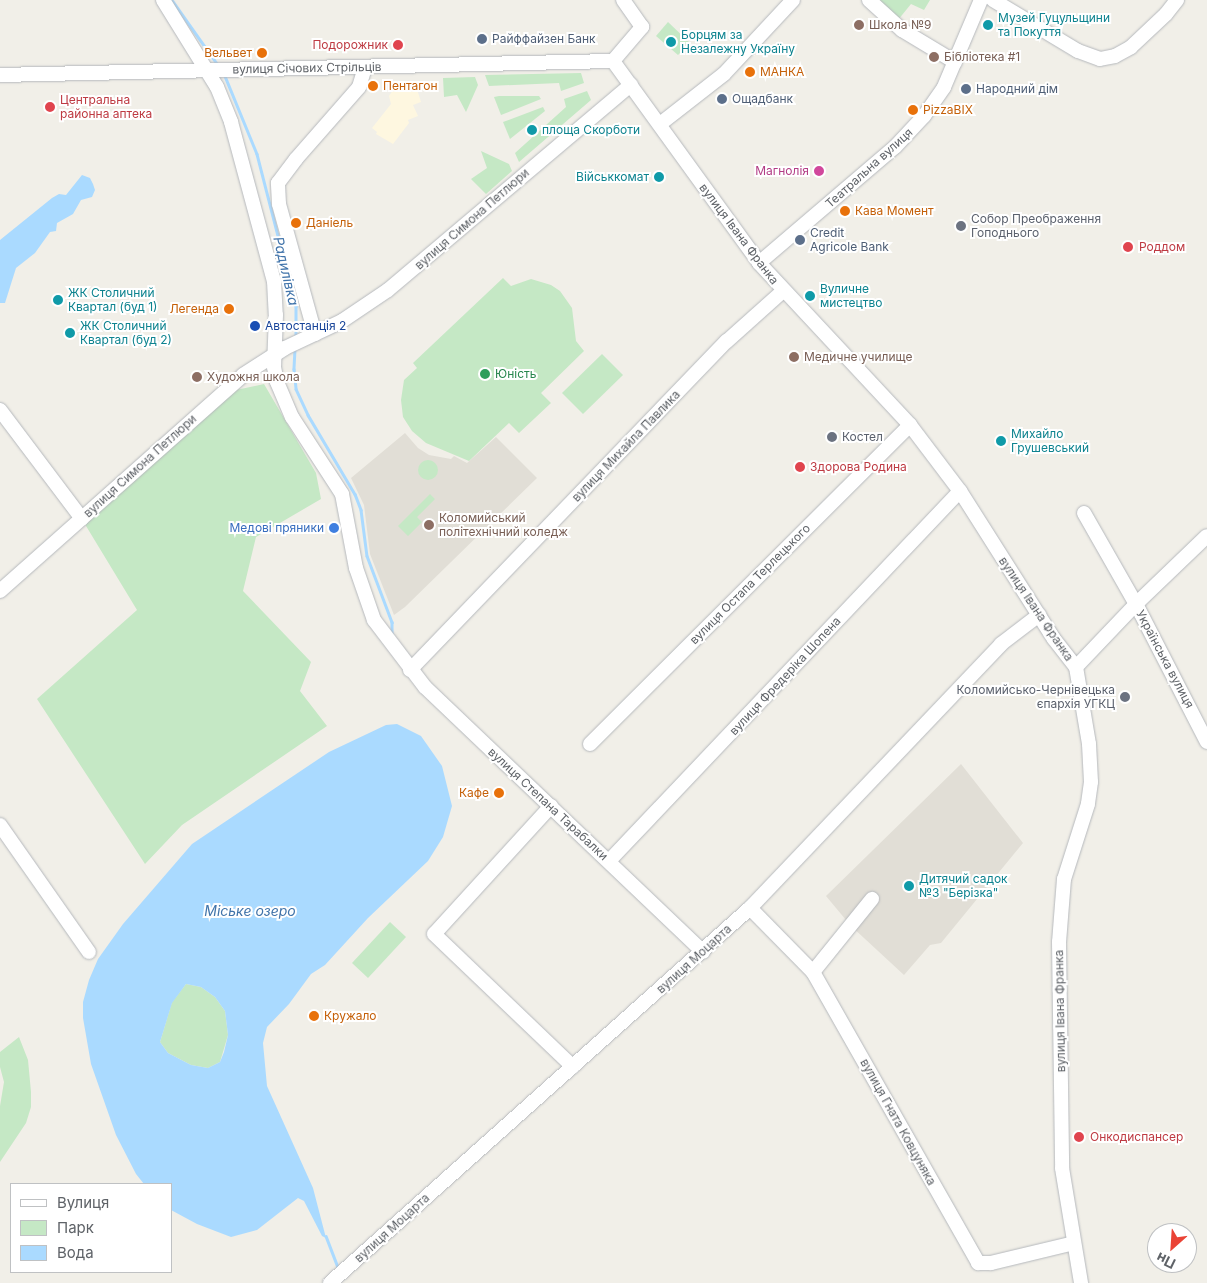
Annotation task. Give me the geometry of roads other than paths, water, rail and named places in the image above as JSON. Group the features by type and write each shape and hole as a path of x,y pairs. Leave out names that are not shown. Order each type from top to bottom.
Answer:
{"street":[{"path":"163,0 217,70 217,86 231,122 274,281 280,352"},
{"path":"613,61 642,27 623,0"},
{"path":"660,124 724,74 793,0"},
{"path":"869,0 902,30 956,62"},
{"name":"Театральна вулиця","path":"759,263 904,137 924,116 938,96 956,62 981,0"},
{"path":"993,0 1078,51 1100,59 1115,56 1131,47 1166,14 1177,0"},
{"name":"вулиця Січових Стрільців","path":"0,75 613,61"},
{"name":"вулиця Івана Франка","path":"613,61 759,263 910,425 960,491 1038,615 1076,667 1089,744 1091,782 1088,804 1064,879 1059,942 1062,1168 1081,1283"},
{"path":"310,337 279,204 278,183 296,159 359,87 365,67"},
{"name":"вулиця Симона Петлюри","path":"0,591 243,375 280,352 342,321 388,290 631,84"},
{"name":"вулиця Михайла Павлика","path":"410,670 727,341 783,290"},
{"name":"вулиця Степана Тарабалки","path":"280,352 275,376 284,400 321,464 342,494 356,568 369,608 380,631 410,670 488,749 551,806 703,952"},
{"path":"0,410 82,519"},
{"name":"вулиця Остапа Терлецького","path":"590,744 910,425"},
{"name":"вулиця Фредеріка Шопена","path":"609,861 960,491"},
{"name":"Українська вулиця","path":"1084,512 1136,604 1207,742"},
{"path":"1076,667 1136,604 1207,536"},
{"name":"вулиця Моцарта","path":"330,1283 703,952 750,908 1000,644 1038,615"},
{"path":"551,806 434,934 574,1067"},
{"path":"0,825 89,952"},
{"path":"813,972 872,899"},
{"name":"вулиця Гната Ковцуняка","path":"750,908 813,972 978,1263 992,1263 1074,1243"}],"water":[{"path":"82,175 90,178 93,184 95,190 92,197 81,200 73,214 57,223 56,231 50,232 35,253 16,268 5,303 0,303 0,240 52,198 59,194 66,195"},
{"name":"Міське озеро","path":"397,724 421,736 442,766 452,806 443,837 428,861 368,918 325,965 311,974 289,1004 267,1027 263,1043 267,1086 313,1188 326,1238 322,1236 304,1201 298,1198 257,1230 231,1237 197,1224 172,1211 172,1183 143,1183 136,1174 116,1135 91,1064 83,1018 83,1002 89,980 98,959 123,924 192,844 329,752 386,725","holes":["186,984 201,987 215,997 225,1011 228,1035 220,1062 208,1068 191,1065 168,1053 160,1042 172,1003"]}],"waterway":[{"name":"Радилівка","path":"172,0 218,65"},
{"name":"Радилівка","path":"225,76 257,154 296,306 296,336"},
{"name":"Радилівка","path":"295,349 296,389 308,415 355,494 361,510 367,556 392,622 392,634"},
{"path":"326,1236 338,1267"}],"place":[{"name":"Школа №9","path":"859,25"},
{"name":"Музей Гуцульщини та Покуття","path":"988,25"},
{"name":"Райффайзен Банк","path":"482,39"},
{"name":"Борцям за Незалежну Україну","path":"671,42"},
{"name":"Подорожник","path":"398,45"},
{"name":"Вельвет","path":"262,53"},
{"name":"Бібліотека #1","path":"934,57"},
{"name":"МАНКА","path":"750,72"},
{"name":"Пентагон","path":"373,86"},
{"name":"Народний дім","path":"966,89"},
{"name":"Ощадбанк","path":"722,99"},
{"name":"Центральна районна аптека","path":"50,107"},
{"name":"PizzaBIX","path":"913,110"},
{"name":"площа Скорботи","path":"532,130"},
{"name":"Магнолія","path":"819,171"},
{"name":"Військкомат","path":"659,177"},
{"name":"Кава Момент","path":"845,211"},
{"name":"Даніель","path":"296,223"},
{"name":"Собор Преображення Гоподнього","path":"961,226"},
{"name":"Credit Agricole Bank","path":"800,240"},
{"name":"Роддом","path":"1128,247"},
{"name":"Вуличне мистецтво","path":"810,296"},
{"name":"ЖК Столичний Квартал (буд 1)","path":"58,300"},
{"name":"Легенда","path":"229,309"},
{"name":"Автостанція 2","path":"255,326"},
{"name":"ЖК Столичний Квартал (буд 2)","path":"70,333"},
{"name":"Медичне училище","path":"794,357"},
{"name":"Юність","path":"485,374"},
{"name":"Художня школа","path":"197,377"},
{"name":"Костел","path":"832,437"},
{"name":"Михайло Грушевський","path":"1001,441"},
{"name":"Здорова Родина","path":"800,467"},
{"name":"Коломийський політехнічний коледж","path":"429,525"},
{"name":"Медові пряники","path":"334,528"},
{"name":"Коломийсько-Чернівецька єпархія УГКЦ","path":"1125,697"},
{"name":"Кафе","path":"499,793"},
{"name":"Дитячий садок №3 \"Берізка\"","path":"909,886"},
{"name":"Кружало","path":"314,1016"},
{"name":"Онкодиспансер","path":"1079,1137"}]}
